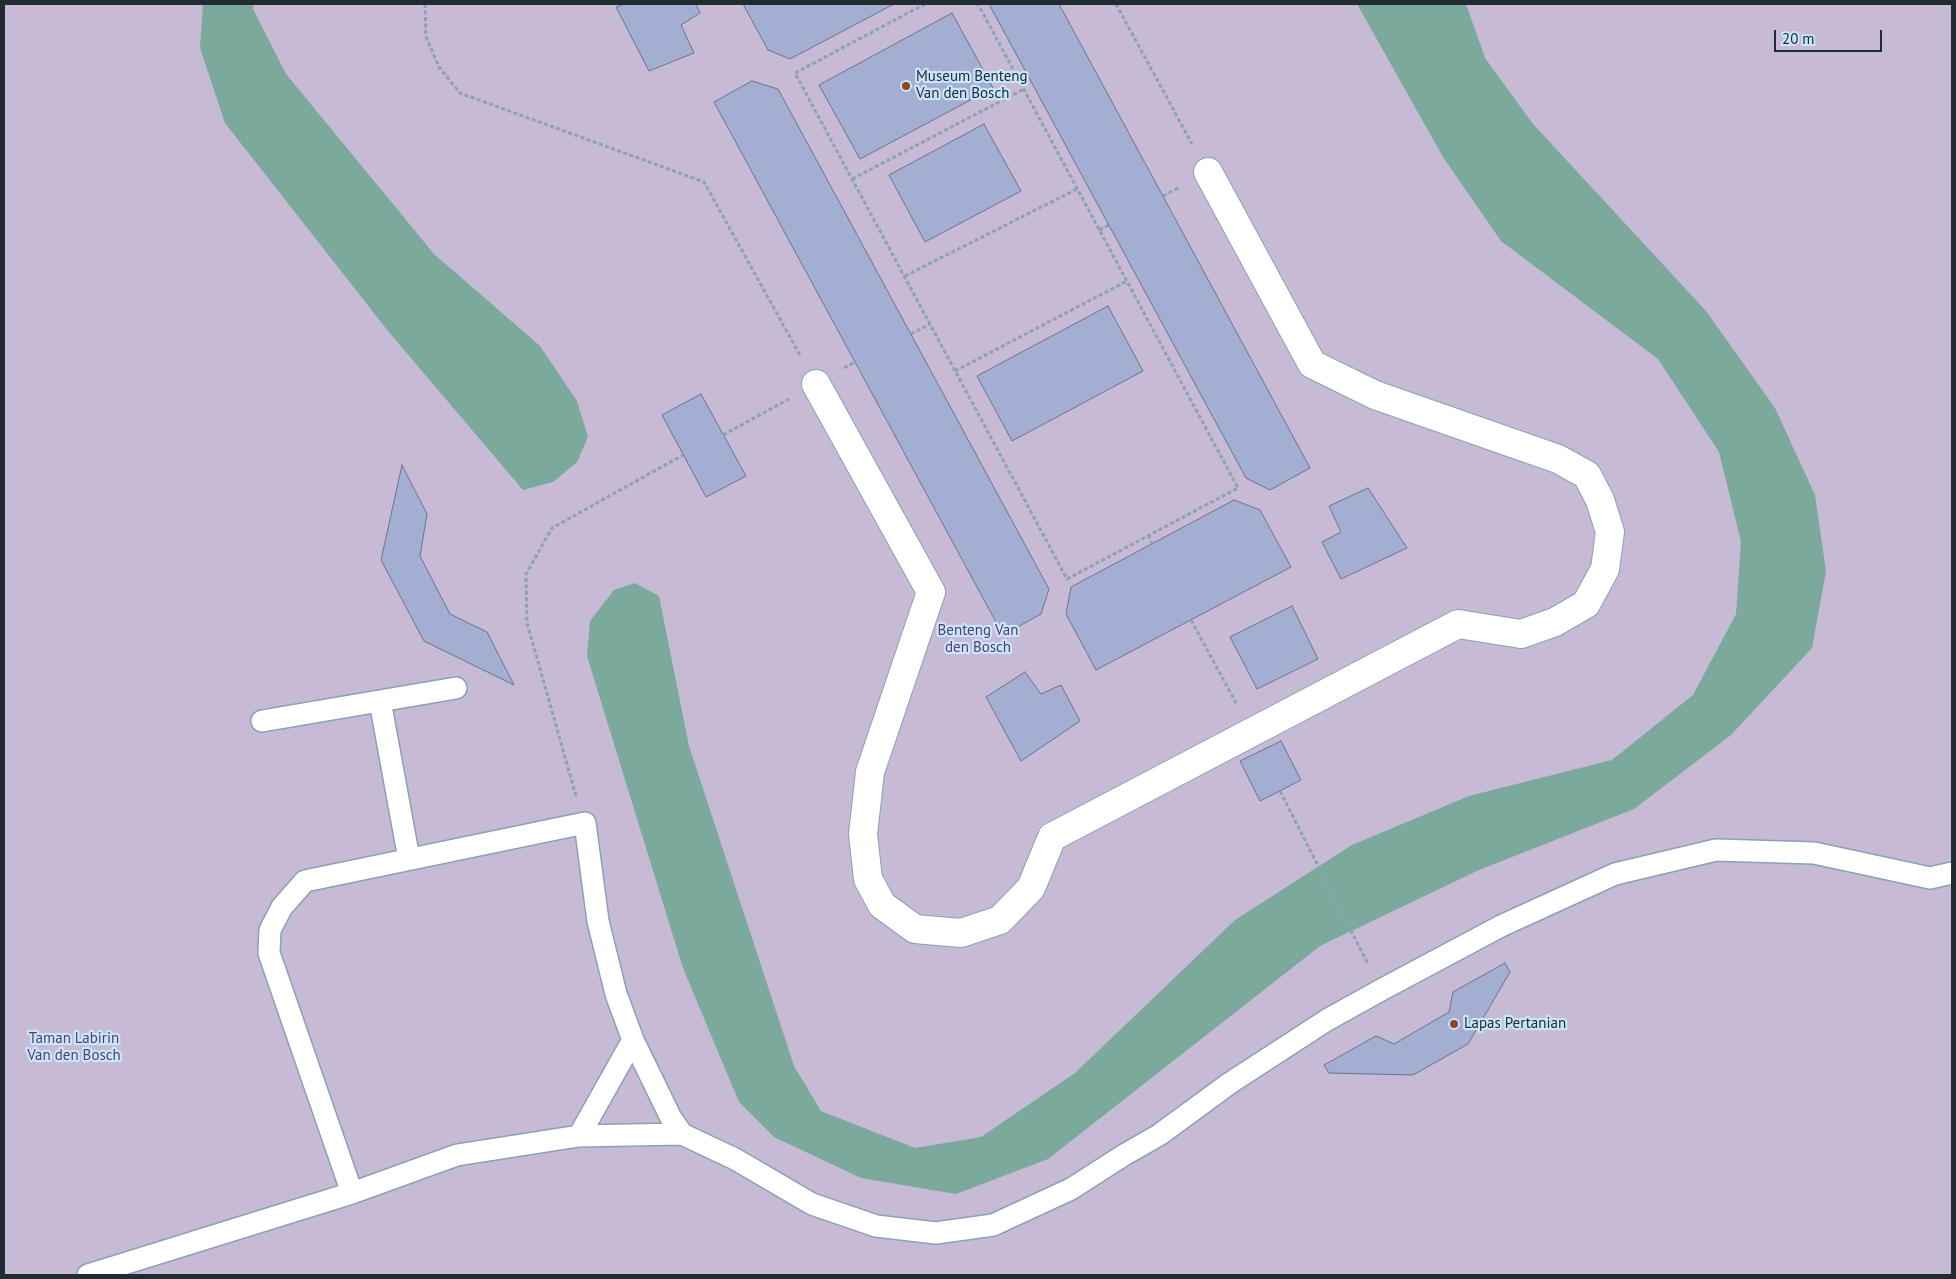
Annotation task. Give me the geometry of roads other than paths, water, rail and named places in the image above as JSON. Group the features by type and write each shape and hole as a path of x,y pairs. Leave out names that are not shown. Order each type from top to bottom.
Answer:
{"street":[{"path":"816,384 931,592 870,772 863,834 868,879 882,905 915,929 961,933 1000,920 1031,888 1052,837 1458,624 1521,634 1555,622 1586,604 1605,569 1610,532 1600,500 1587,475 1558,459 1375,395 1312,364 1208,172"}],"lane":[{"path":"262,721 456,688"},
{"path":"380,701 409,859"},
{"path":"352,1193 269,954 270,930 282,907 305,881 585,823 598,921 616,994 633,1040 671,1118 682,1134"},
{"path":"88,1275 352,1193 457,1155 580,1136 682,1134 735,1159 812,1204 876,1226 936,1233 993,1225 1072,1190 1124,1154 1159,1135 1238,1078 1327,1020 1501,926 1615,874 1716,850 1814,853 1930,878 1952,873"},
{"path":"580,1136 633,1040"}],"place":[{"name":"Museum Benteng Van den Bosch","path":"906,86"},
{"name":"Lapas Pertanian","path":"1454,1024"}],"park label":[{"name":"Benteng Van den Bosch","path":"978,640"},
{"name":"Taman Labirin Van den Bosch","path":"74,1048"}]}
